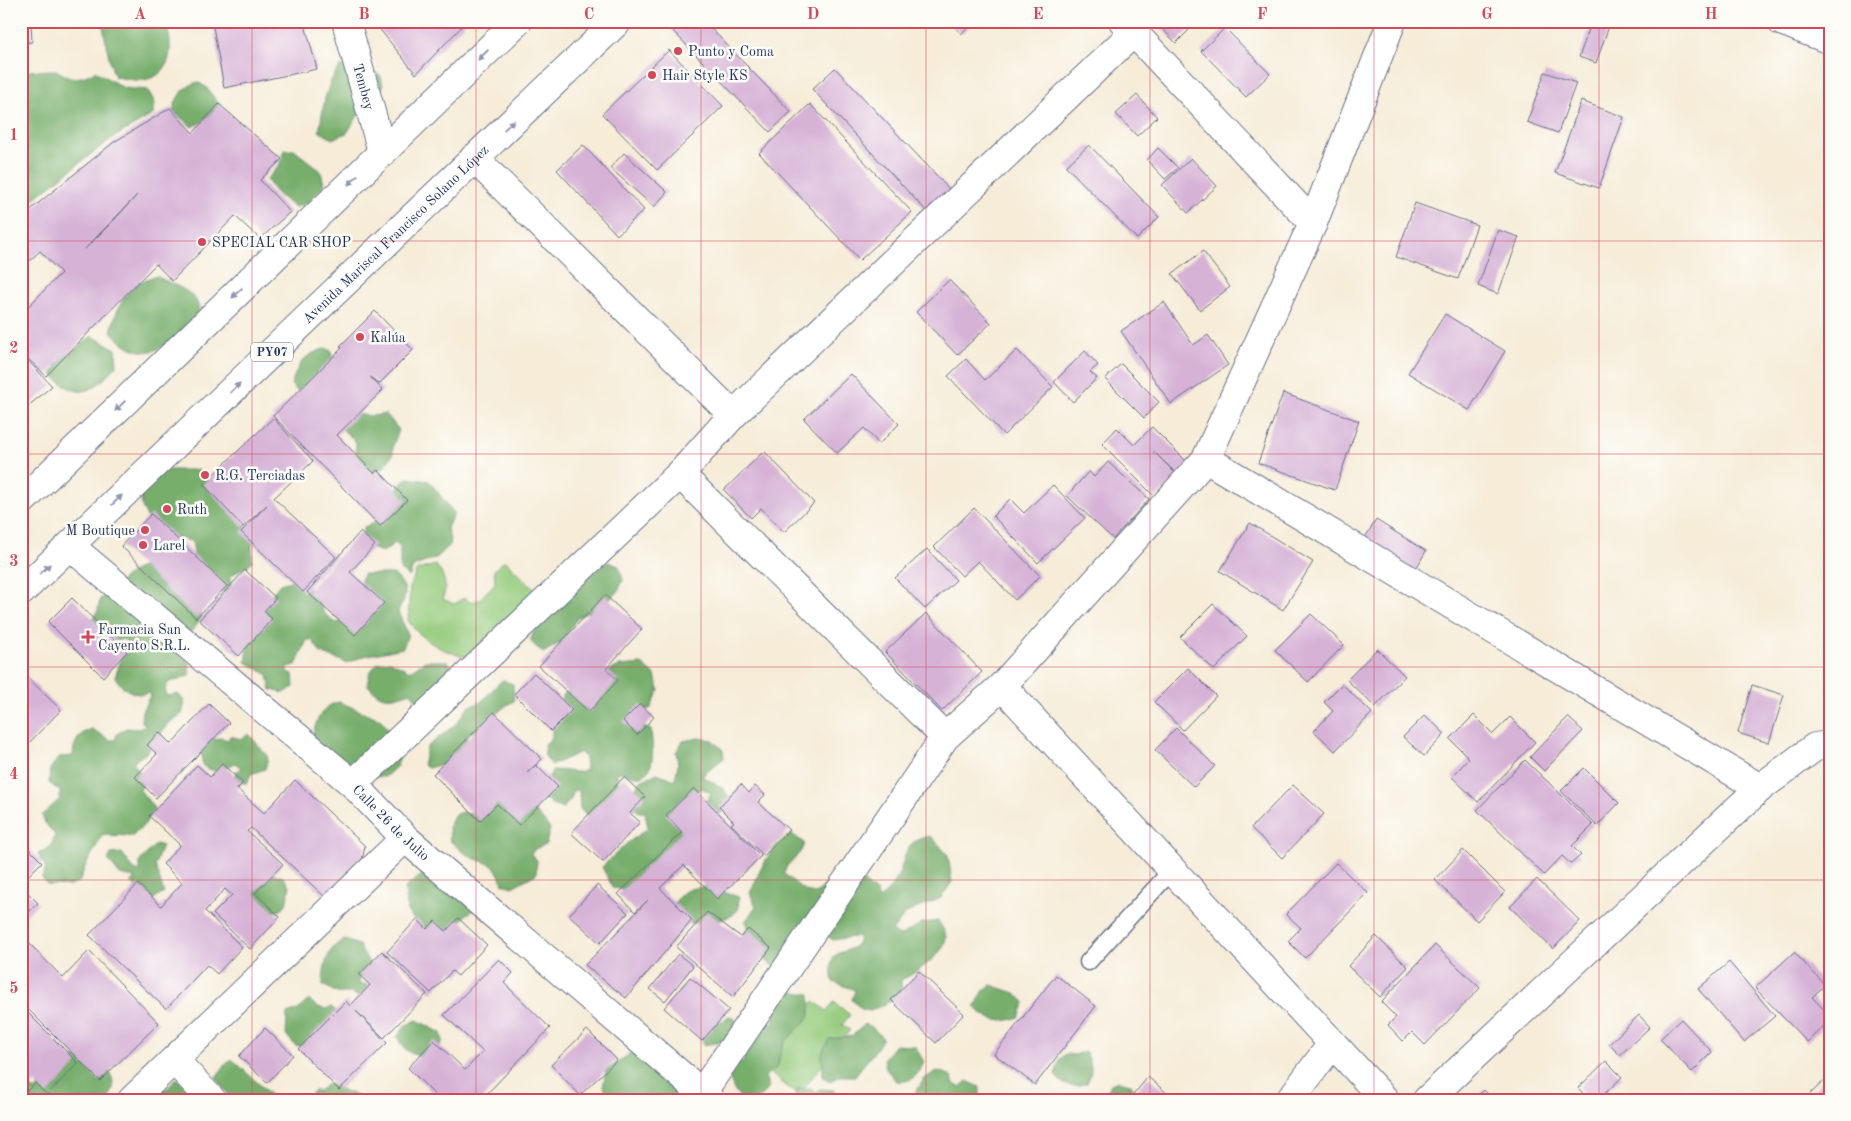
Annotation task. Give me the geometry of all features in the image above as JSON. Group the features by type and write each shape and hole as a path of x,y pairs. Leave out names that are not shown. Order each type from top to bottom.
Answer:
{"street":[{"name":"Tembey","path":"346,21 382,152"},
{"path":"21,502 518,21"},
{"name":"Avenida Mariscal Francisco Solano López","path":"21,592 618,21"},
{"path":"703,1097 945,737 1002,686 1206,459 1313,223 1392,21"},
{"path":"1781,21 1830,40"},
{"path":"353,784 680,474 733,415 1128,27 1313,223"},
{"path":"474,158 733,415"},
{"path":"1206,459 1760,788"},
{"path":"680,474 945,737"},
{"name":"Calle 26 de Julio","path":"70,546 353,784 405,838 703,1097"},
{"path":"1002,686 1385,1100"},
{"path":"1428,1100 1760,788 1815,748 1830,745"},
{"path":"132,1100 175,1061 405,838"},
{"path":"1290,1100 1332,1044"},
{"path":"175,1061 212,1100"}],"lane":[{"path":"1088,962 1172,870"}],"green space":[{"path":"102,21 165,21 170,39 169,58 166,66 153,77 143,80 115,77"},
{"path":"362,64 381,76 383,87 361,111 347,133 332,139 319,131 325,98 331,82 340,67"},
{"path":"56,70 66,76 76,78 95,71 124,88 148,90 155,103 154,114 111,139 32,200 22,179 21,71"},
{"path":"197,82 206,87 219,104 202,122 192,127 173,111 181,93 187,87"},
{"path":"285,150 294,150 321,171 324,185 308,203 295,207 272,188 267,179 279,166"},
{"path":"157,276 191,295 196,300 199,314 178,335 158,349 148,352 137,350 124,344 111,332 113,323 120,305 131,289 147,279"},
{"path":"92,336 116,349 117,366 94,387 79,391 71,389 52,375 59,362"},
{"path":"327,348 331,351 334,368 301,394 291,385 300,365 312,353"},
{"path":"350,413 371,416 386,414 399,430 393,446 393,455 382,469 366,472 355,463 356,442 340,427"},
{"path":"169,470 198,470 238,514 252,534 252,562 231,576 230,591 209,592 200,584 192,542 162,533 151,523 143,510 141,495 143,488 150,480"},
{"path":"407,478 429,481 454,513 447,528 451,544 438,557 413,567 409,577 400,570 400,547 395,543 383,552 367,547 362,540 364,527 373,523 379,517"},
{"path":"505,560 537,592 533,619 527,636 505,655 491,663 455,654 426,640 408,621 410,586 417,570 436,565 444,581 443,599 454,604 464,598 470,602 479,600 495,583 494,570"},
{"path":"608,562 619,566 623,580 618,592 603,605 578,617 561,642 543,653 530,641 535,629 568,593 582,586 587,577"},
{"path":"143,567 177,600 185,597 194,600 202,618 193,630 177,637 147,612 143,626 138,633 142,635 156,632 189,663 190,675 169,682 165,689 167,696 178,694 185,702 182,714 169,723 146,753 133,762 145,780 140,790 154,808 145,824 133,836 102,835 84,869 80,881 70,886 48,885 42,878 46,868 38,854 51,846 55,835 45,823 42,815 60,799 60,791 49,783 50,769 59,757 73,756 74,747 78,739 87,731 92,729 110,740 115,740 117,734 126,728 139,729 146,725 141,721 142,711 151,694 134,693 122,686 115,677 122,657 129,646 124,639 107,642 89,624 98,610 100,599 132,572"},
{"path":"363,574 394,574 402,584 405,596 398,612 408,634 403,648 364,656 347,663 321,653 312,640 307,640 296,665 287,667 288,672 293,674 294,687 284,693 271,690 268,675 246,662 250,634 264,617 268,599 280,584 298,579 315,594 324,613 335,623 351,620"},
{"path":"390,661 410,671 425,661 447,661 459,672 434,706 416,700 411,692 387,697 377,694 372,690 367,684 370,672 378,663"},
{"path":"642,664 655,675 659,690 651,708 637,715 636,725 651,730 652,759 648,772 636,776 617,772 619,790 590,818 580,809 579,790 574,790 570,801 563,808 554,806 540,793 552,771 578,772 586,770 585,759 581,752 552,765 545,756 544,745 552,737 552,719 564,694 619,666"},
{"path":"502,680 513,684 514,701 482,727 469,733 462,747 448,763 428,768 423,765 427,747 457,723 468,707 481,702"},
{"path":"339,702 380,719 396,738 401,750 397,766 385,777 348,775 311,742 316,723 322,712 332,704"},
{"path":"249,734 268,757 265,769 251,774 247,783 239,783 234,779 236,772 241,768 235,763 216,771 203,766 202,751 210,739 222,738 228,740 230,736 241,739"},
{"path":"699,738 712,740 723,750 724,758 702,776 724,789 732,802 715,817 703,810 711,793 702,788 692,797 686,834 627,890 613,888 602,867 626,844 648,828 645,812 639,812 632,806 629,796 641,781 657,773 675,780 678,764 676,752 683,741"},
{"path":"491,800 525,807 537,814 550,829 546,844 535,849 531,854 537,860 536,874 512,887 503,884 492,865 470,856 450,841 449,827 454,815 462,812 468,814"},
{"path":"792,834 804,843 800,853 785,869 784,874 805,891 816,893 832,880 858,877 875,891 880,899 896,880 909,846 921,838 931,836 948,855 952,882 941,898 906,913 892,931 900,936 922,923 938,921 946,936 939,953 913,974 901,980 902,996 870,1011 861,1009 852,1000 855,990 833,982 831,968 833,960 836,955 857,944 860,936 833,940 811,926 781,964 772,966 757,952 745,922 756,906 750,893 766,859 777,845"},
{"path":"156,844 162,846 155,865 164,893 150,901 130,882 135,878 120,875 108,860 111,854 122,853 134,870 140,872 140,861"},
{"path":"437,869 478,908 467,914 455,928 424,932 407,911 405,888 423,874"},
{"path":"271,873 283,877 290,886 286,904 280,911 272,911 256,897 257,886"},
{"path":"716,886 720,891 739,897 738,910 725,919 709,923 676,921 670,911 683,893 693,888"},
{"path":"345,940 359,945 370,965 371,970 358,980 361,985 366,984 371,992 364,1000 352,993 337,993 323,985 327,958 334,947"},
{"path":"991,985 1015,993 1025,1002 1019,1017 1000,1021 995,1020 975,1007 984,990"},
{"path":"787,991 810,994 810,1016 783,1044 777,1068 765,1076 769,1088 756,1100 743,1098 733,1088 728,1070 735,1064 744,1062 742,1053 758,1034 774,1022 773,1010"},
{"path":"309,999 317,1007 326,1009 331,1007 340,1014 307,1047 295,1045 286,1035 287,1014 298,1010"},
{"path":"814,1001 827,1011 834,1002 850,1015 842,1025 850,1030 798,1095 761,1066"},
{"path":"728,1016 734,1017 740,1029 722,1042 703,1045 701,1033 711,1021 723,1022"},
{"path":"417,1020 441,1033 443,1041 435,1053 428,1058 409,1052 397,1037 406,1025"},
{"path":"865,1024 872,1027 883,1038 855,1076 840,1076 830,1081 823,1077 822,1053 829,1039 852,1036"},
{"path":"895,1045 915,1046 924,1062 917,1075 910,1080 896,1081 886,1069 884,1058"},
{"path":"1085,1051 1091,1067 1087,1083 1077,1086 1066,1085 1055,1075 1060,1059 1065,1054 1075,1055"},
{"path":"631,1053 654,1054 683,1092 678,1100 613,1100 603,1087 606,1071"},
{"path":"78,1055 103,1060 111,1075 113,1085 111,1095 107,1100 21,1100 21,1087 27,1086 36,1091 45,1078"},
{"path":"232,1059 276,1100 232,1100 216,1077"},
{"path":"937,1071 950,1075 954,1084 960,1087 967,1081 980,1087 980,1100 911,1100 924,1079"},
{"path":"177,1078 191,1093 189,1100 149,1100 151,1094 168,1088"},
{"path":"1118,1081 1131,1084 1139,1100 1099,1100 1106,1094 1111,1084"},
{"path":"328,1084 367,1100 306,1100 314,1090 319,1091"},
{"path":"798,1088 811,1088 816,1092 820,1089 834,1090 837,1100 794,1100"}],"building":[{"path":"21,21 31,21 32,42 21,43"},
{"path":"212,21 304,21 317,69 224,88"},
{"path":"373,21 467,21 416,74"},
{"path":"681,21 704,21 791,112 770,132 672,30"},
{"path":"950,21 975,21 961,34"},
{"path":"1155,21 1198,21 1176,43"},
{"path":"1592,21 1609,26 1596,63 1579,57"},
{"path":"1225,28 1270,74 1246,97 1201,51"},
{"path":"669,50 723,106 657,170 602,114"},
{"path":"835,68 954,194 930,215 812,89"},
{"path":"1545,72 1576,83 1558,133 1527,122"},
{"path":"1137,95 1157,117 1137,136 1116,114"},
{"path":"1581,101 1624,117 1599,188 1555,173"},
{"path":"219,104 282,159 260,180 290,212 260,239 235,216 172,281 156,264 46,376 21,352 21,314 61,273 40,251 21,269 21,189 27,190 25,214 114,142 170,108 193,133","holes":["137,195 115,219 85,249"]},
{"path":"810,104 912,212 860,260 759,153"},
{"path":"583,145 644,210 617,235 557,170"},
{"path":"1089,145 1159,217 1137,239 1066,166"},
{"path":"1158,148 1178,168 1165,179 1147,160"},
{"path":"624,153 667,192 654,207 610,168"},
{"path":"1191,158 1217,186 1188,213 1162,185"},
{"path":"1415,203 1477,225 1458,279 1396,257"},
{"path":"1498,230 1519,237 1498,294 1478,286"},
{"path":"1203,251 1230,287 1200,310 1172,274"},
{"path":"949,280 991,323 957,355 916,312"},
{"path":"1164,302 1193,345 1208,335 1228,365 1171,404 1121,331"},
{"path":"375,311 413,350 379,384 370,377 383,390 337,435 374,473 378,470 407,500 380,526 273,416 342,348 340,346"},
{"path":"1445,314 1505,351 1469,410 1408,373"},
{"path":"1017,350 1053,387 1004,435 948,376 966,359 985,380"},
{"path":"1085,351 1098,365 1090,372 1097,378 1073,402 1054,382"},
{"path":"21,353 52,386 21,412"},
{"path":"1121,364 1159,402 1144,418 1105,379"},
{"path":"851,374 899,424 879,444 864,428 837,453 804,419"},
{"path":"1283,393 1359,421 1335,490 1258,463"},
{"path":"273,418 313,461 274,498 336,557 303,592 241,532 267,505 243,527 203,484"},
{"path":"1152,427 1189,464 1178,475 1153,451 1178,476 1156,498 1102,444 1117,428 1134,445"},
{"path":"764,451 814,503 784,532 761,508 751,518 724,490"},
{"path":"1108,462 1149,499 1113,539 1067,496 1089,471 1094,477"},
{"path":"1053,485 1085,518 1038,563 993,516 1010,499 1024,513"},
{"path":"974,508 1040,576 1015,600 978,561 962,576 934,547"},
{"path":"151,514 227,586 196,618 121,546"},
{"path":"1376,520 1426,551 1412,576 1361,544"},
{"path":"1250,523 1313,562 1283,610 1220,571"},
{"path":"360,532 375,545 350,572 384,603 355,635 307,592"},
{"path":"927,549 956,580 925,609 895,578"},
{"path":"245,570 276,598 264,611 272,619 239,656 199,620"},
{"path":"605,595 642,629 606,669 618,680 589,712 539,666"},
{"name":"Farmacia San Cayento S.R.L.","path":"72,598 127,652 103,677 48,622"},
{"path":"1213,604 1247,636 1214,670 1180,637"},
{"path":"926,613 982,672 942,711 885,652"},
{"path":"1311,614 1344,645 1308,682 1275,650"},
{"path":"1377,649 1405,676 1375,707 1347,680"},
{"path":"1188,668 1216,696 1183,730 1154,702"},
{"path":"21,671 61,710 21,751"},
{"path":"534,673 572,710 551,731 514,694"},
{"path":"1342,684 1372,713 1335,751 1314,731 1333,711 1324,702"},
{"path":"1752,685 1784,695 1769,743 1738,733"},
{"path":"209,704 229,723 156,798 135,777 157,754 147,745 159,732 171,744"},
{"path":"640,704 654,717 637,735 623,721"},
{"path":"494,712 542,759 527,773 536,765 558,787 519,825 497,804 480,821 433,774"},
{"path":"1425,715 1445,734 1424,756 1403,737"},
{"path":"1474,715 1493,734 1510,717 1535,742 1478,802 1452,777 1469,758 1450,739"},
{"path":"1568,717 1583,731 1544,771 1530,757"},
{"path":"1176,728 1215,766 1194,787 1155,750"},
{"path":"1525,760 1593,825 1572,846 1581,855 1571,864 1562,856 1544,875 1477,810"},
{"path":"222,764 243,783 237,789 264,813 295,780 365,846 362,860 326,898 251,828 247,831 283,864 255,893 280,917 250,949 213,914 232,895 225,889 205,911 242,947 217,974 207,965 166,1009 89,935 138,884 161,906 182,883 163,864 180,845 149,816 197,765 210,777"},
{"path":"1584,768 1619,803 1597,826 1561,791"},
{"path":"624,777 645,797 630,813 640,822 603,862 571,833"},
{"path":"741,784 749,793 755,786 765,795 758,802 789,830 764,856 731,824 734,822 719,807"},
{"path":"1293,785 1324,814 1282,858 1251,828"},
{"path":"694,788 761,856 717,899 684,865 660,888 692,920 626,998 585,965 648,900 635,912 618,894 682,832 666,815"},
{"path":"21,841 42,862 21,883"},
{"path":"1463,850 1505,892 1477,921 1435,880"},
{"path":"1336,863 1368,893 1305,958 1288,941 1301,928 1286,914"},
{"path":"1537,879 1580,921 1553,949 1510,907"},
{"path":"597,885 628,913 600,943 569,915"},
{"path":"21,886 38,903 21,920"},
{"path":"707,912 741,937 748,929 771,948 733,997 676,947"},
{"path":"458,918 487,945 458,976 452,971 431,993 387,952 417,919 427,929 435,921 446,931"},
{"path":"21,935 63,978 89,951 159,1023 100,1081 21,1002"},
{"path":"1376,936 1408,967 1380,997 1348,966"},
{"path":"1435,945 1480,988 1425,1045 1412,1032 1403,1041 1388,1025 1396,1017 1381,1002"},
{"path":"382,951 427,994 384,1038 355,1010 387,1043 339,1090 298,1049 346,1001 350,1006 370,985 359,975"},
{"path":"1794,952 1825,985 1812,997 1830,1016 1830,1020 1807,1042 1755,988"},
{"path":"678,954 693,966 665,1001 650,989"},
{"path":"499,959 513,973 504,983 550,1028 481,1100 440,1100 408,1068 434,1040 465,1070 483,1052 444,1015"},
{"path":"1729,962 1775,1016 1744,1042 1698,989"},
{"path":"919,971 964,1014 936,1043 891,1000"},
{"path":"1056,975 1096,1006 1035,1085 994,1054"},
{"path":"690,977 729,1010 702,1041 664,1008"},
{"path":"21,1006 78,1063 47,1095 35,1083 21,1097"},
{"path":"1639,1015 1650,1027 1620,1055 1609,1044"},
{"path":"1681,1019 1712,1052 1692,1072 1660,1039"},
{"path":"265,1028 293,1055 267,1083 239,1056"},
{"path":"587,1030 617,1060 580,1095 551,1065"},
{"path":"1606,1061 1622,1077 1598,1100 1589,1100 1578,1088"},
{"path":"1830,1075 1830,1100 1804,1100"},
{"path":"1148,1077 1175,1100 1129,1100"},
{"path":"1484,1090 1494,1100 1474,1100"}],"place":[{"name":"Punto y Coma","path":"678,51"},
{"name":"Hair Style KS","path":"652,75"},
{"name":"SPECIAL CAR SHOP","path":"202,242"},
{"name":"Kalúa","path":"360,337"},
{"name":"R.G. Terciadas","path":"205,475"},
{"name":"Ruth","path":"167,509"},
{"name":"M Boutique","path":"145,530"},
{"name":"Larel","path":"143,545"},
{"name":"Farmacia San Cayento S.R.L.","path":"88,637"}]}
